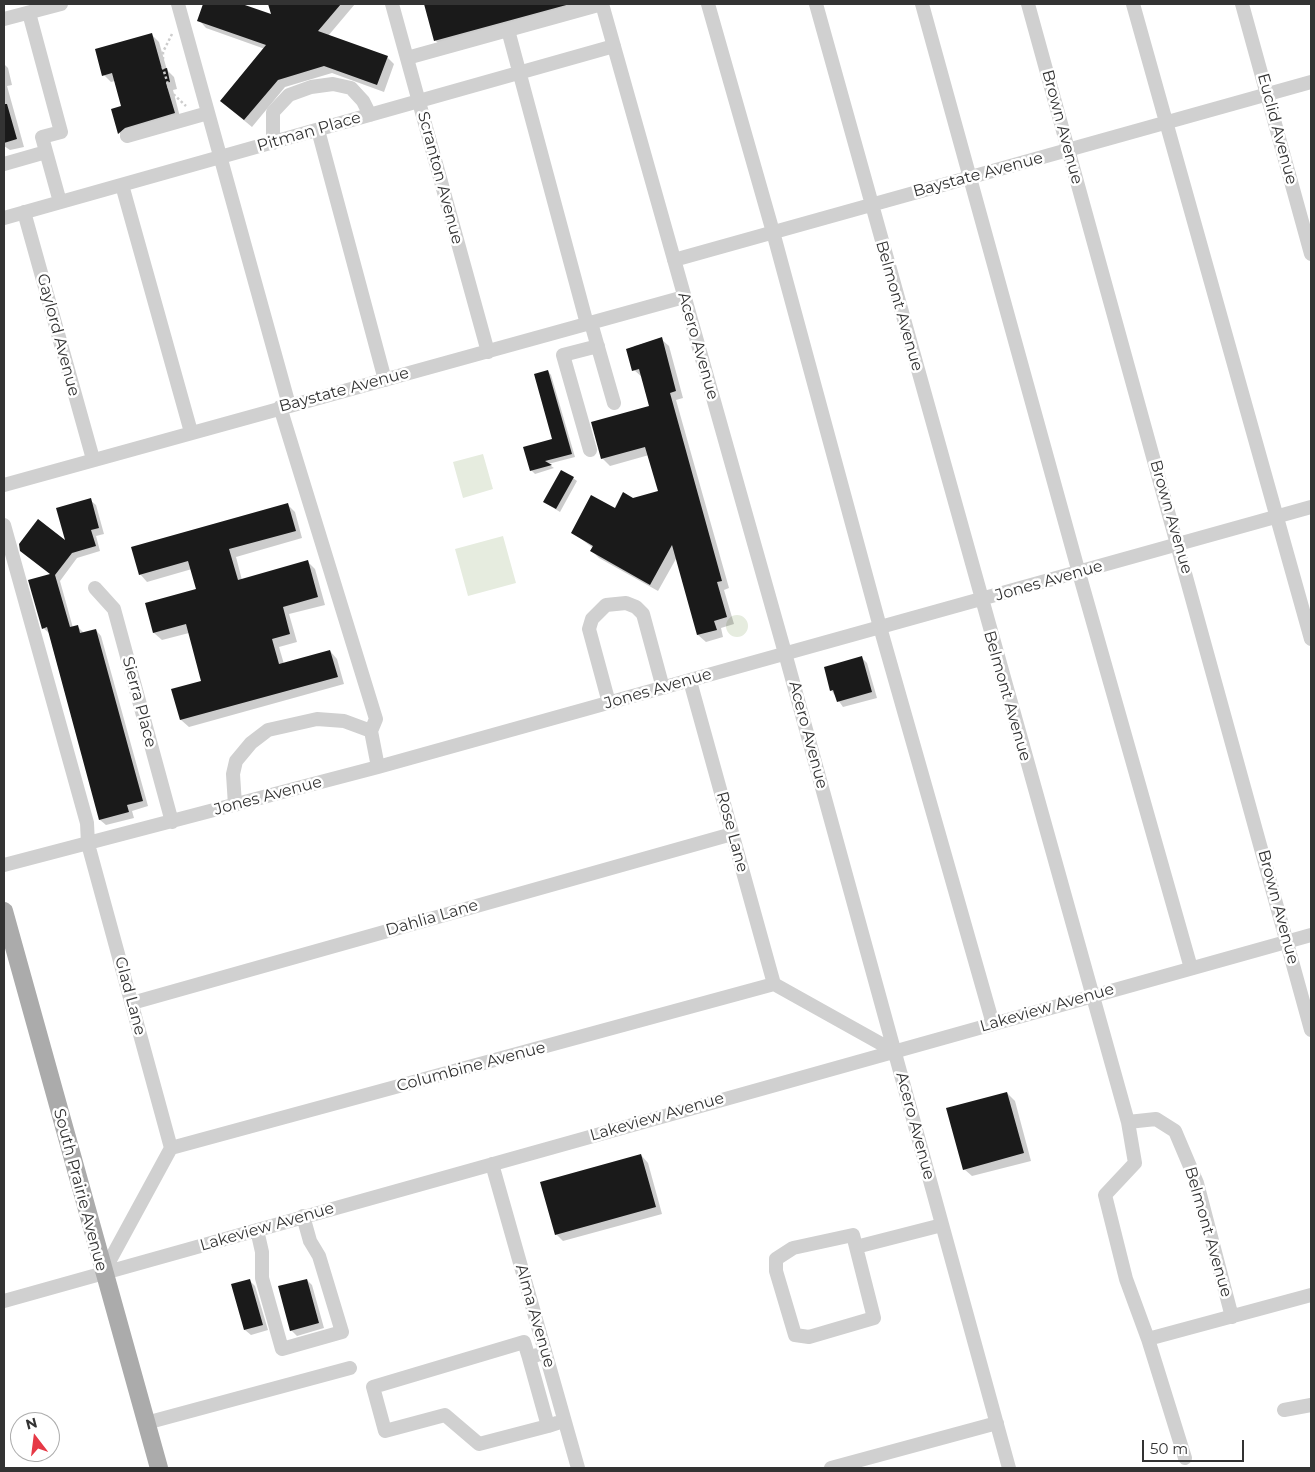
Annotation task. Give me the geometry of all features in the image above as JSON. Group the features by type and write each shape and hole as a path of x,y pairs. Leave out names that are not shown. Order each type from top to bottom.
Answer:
{"main road":[{"name":"South Prairie Avenue","path":"4,911 103,1273 159,1468"}],"street":[{"path":"4,19 61,4"},
{"path":"178,4 220,157 284,406 376,719 371,731 378,767"},
{"name":"Scranton Avenue","path":"392,4 488,352"},
{"path":"407,58 602,4"},
{"name":"Acero Avenue","path":"602,4 785,653 1009,1468"},
{"path":"708,4 773,232 880,627 993,1024"},
{"name":"Belmont Avenue","path":"816,4 1091,996 1128,1122 1156,1119 1174,1131 1197,1183 1232,1317"},
{"path":"922,4 1079,572 1192,968"},
{"name":"Brown Avenue","path":"1028,4 1311,1030"},
{"path":"1133,4 1311,638"},
{"name":"Euclid Avenue","path":"1242,4 1311,254"},
{"path":"29,13 61,132 42,137 60,202"},
{"path":"508,30 589,324 598,346 614,404"},
{"name":"Pitman Place","path":"4,218 614,46"},
{"name":"Baystate Avenue","path":"674,260 1311,82"},
{"path":"272,143 273,112 289,95 311,87 333,84 351,88 363,101 370,115"},
{"path":"126,136 208,113"},
{"path":"318,130 385,380"},
{"path":"4,164 46,152"},
{"path":"122,185 191,432"},
{"name":"Gaylord Avenue","path":"24,212 92,459"},
{"name":"Baystate Avenue","path":"4,485 92,459 684,297"},
{"path":"590,450 563,355 598,346"},
{"name":"Jones Avenue","path":"4,865 378,767 1311,507"},
{"name":"Glad Lane","path":"4,525 86,823 88,844 171,1148"},
{"name":"Sierra Place","path":"95,588 114,609 172,822"},
{"path":"610,703 589,629 595,615 606,605 626,603 636,607 643,614 663,688"},
{"name":"Rose Lane","path":"690,681 774,984"},
{"path":"235,805 233,774 236,761 251,743 268,730 317,719 344,722 371,731"},
{"name":"Dahlia Lane","path":"132,1003 732,834"},
{"name":"Lakeview Avenue","path":"4,1301 1311,935"},
{"path":"774,984 894,1051"},
{"name":"Columbine Avenue","path":"171,1148 774,984"},
{"path":"1128,1122 1135,1163 1105,1195 1126,1279 1148,1339 1185,1458"},
{"path":"103,1273 171,1148"},
{"name":"Alma Avenue","path":"492,1164 578,1468"},
{"path":"257,1230 262,1252 262,1278 282,1350 342,1332 319,1256 310,1241 303,1216"},
{"path":"856,1247 942,1225"},
{"path":"853,1235 856,1247 874,1318 809,1337 795,1335 776,1271 776,1259 793,1248 853,1235"},
{"path":"1148,1339 1311,1295"},
{"path":"548,1426 524,1342 373,1387 386,1431 445,1415 478,1444 548,1426 564,1421"},
{"path":"529,1358 545,1352"},
{"path":"146,1423 350,1368"},
{"path":"1284,1410 1311,1405"},
{"path":"831,1468 997,1423"}],"path":[{"path":"175,31 164,48 163,64 170,91 178,100 189,107"}],"shaded area":[{"path":"483,454 493,489 463,498 453,462"},
{"path":"503,536 516,583 468,596 455,549"},
{"path":"737,615 745,618 748,626 745,634 737,637 729,634 726,626 729,618"}],"building":[{"path":"203,4 242,4 271,14 268,4 341,4 318,31 388,56 377,85 324,66 278,80 244,120 220,101 266,45 197,21"},
{"path":"424,4 570,4 434,41"},
{"path":"152,33 162,69 167,68 170,82 166,83 175,113 125,128 118,134 111,109 121,106 112,73 102,76 95,49"},
{"path":"4,104 7,104 17,139 4,143"},
{"path":"662,337 676,391 670,393 722,581 717,582 727,617 714,621 717,630 697,635 672,545 650,585 590,551 593,546 571,533 591,495 615,508 623,492 633,498 658,491 645,447 601,459 591,422 649,406 639,369 632,371 626,349"},
{"path":"548,370 572,454 545,461 552,465 530,471 523,447 552,439 534,374"},
{"path":"561,470 574,477 556,509 543,502"},
{"path":"91,498 99,528 91,530 96,546 72,553 55,575 70,627 78,625 80,633 96,629 143,801 127,805 129,812 99,820 47,627 42,629 28,580 50,574 20,551 19,544 38,519 65,540 56,508"},
{"path":"288,503 296,531 229,549 238,580 308,560 318,597 283,607 290,634 272,639 279,664 330,650 338,677 180,720 171,689 201,681 186,624 153,633 145,603 196,589 188,561 139,575 131,547"},
{"path":"862,656 872,692 837,702 833,690 830,691 824,667"},
{"path":"1007,1092 1024,1153 963,1170 946,1108"},
{"path":"641,1154 656,1207 555,1235 540,1182"},
{"path":"250,1279 263,1325 244,1330 231,1284"},
{"path":"307,1279 319,1323 290,1331 278,1286"}]}
